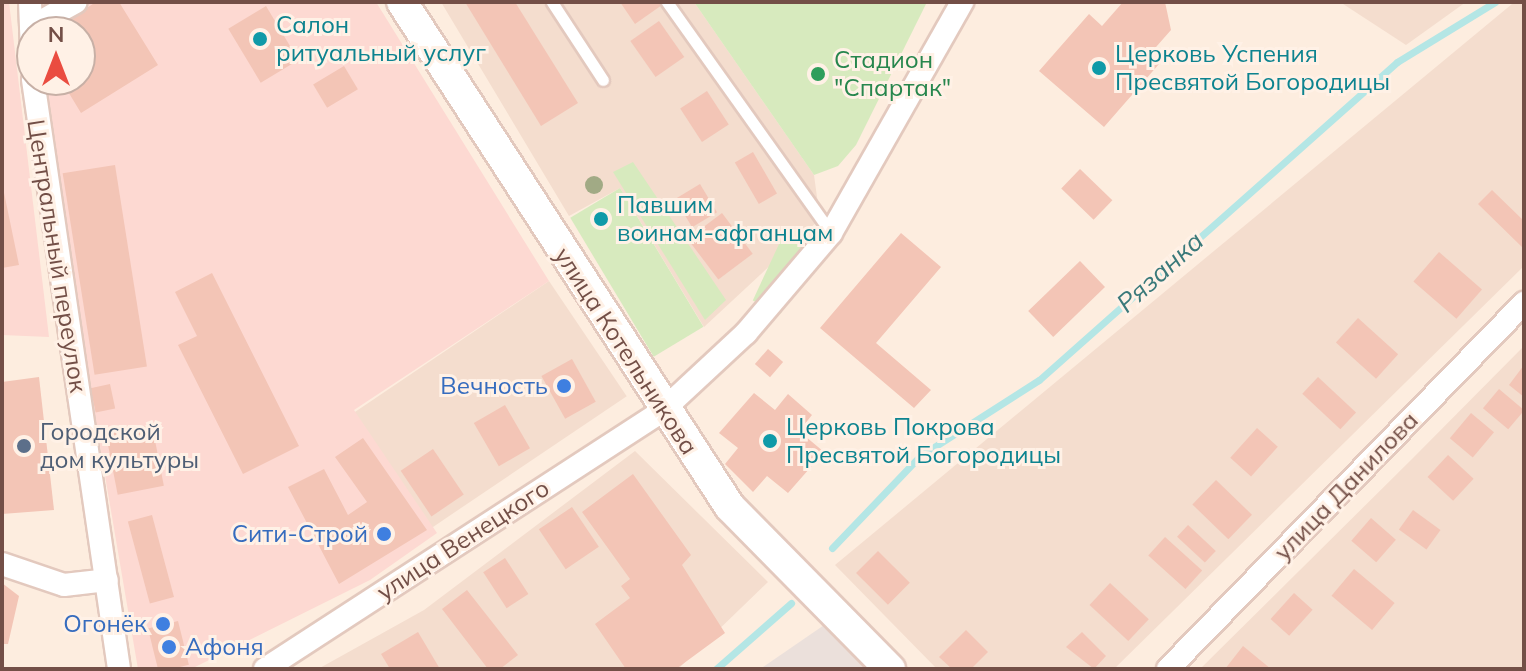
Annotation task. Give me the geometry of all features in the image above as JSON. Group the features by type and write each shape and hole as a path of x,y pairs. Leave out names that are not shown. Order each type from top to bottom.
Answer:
{"street":[{"path":"51,16 76,2"},
{"name":"улица Котельникова","path":"402,2 662,411 730,507 890,669"},
{"name":"улица Венецкого","path":"265,669 662,411 746,333 831,233 962,2"},
{"name":"Центральный переулок","path":"35,96 119,669"},
{"name":"улица Данилова","path":"1168,669 1524,303"},
{"path":"2,564 64,585 107,580"}],"lane":[{"path":"552,2 603,80"},
{"path":"667,2 831,233"}],"shaded area":[{"path":"2,2 9,2 16,61 16,96 20,96 49,337 2,335"},
{"path":"76,2 376,2 549,281 354,410 437,533 370,580 191,669 138,669 53,171 46,96 96,96 96,16 59,16"},
{"path":"441,2 694,2 814,175 820,219 704,327 620,188 569,216"},
{"path":"1340,2 1466,2 1406,45"},
{"path":"1524,2 1524,266 1114,669 937,669 835,565 1512,4"},
{"path":"549,281 627,396 432,528 354,412"},
{"path":"1524,346 1524,669 1200,669 1411,460"},
{"path":"635,451 768,582 678,669 318,669 424,610"},
{"path":"830,621 875,669 760,669"}],"green space":[{"name":"Стадион \"Спартак\"","path":"694,2 927,2 856,145 838,166 814,175"},
{"path":"633,162 726,300 705,320 613,172"},
{"path":"620,188 703,327 654,357 570,218"},
{"path":"787,227 815,240 781,314 753,300"}],"building":[{"path":"96,2 119,2 158,65 81,113 71,96 96,96 96,16 74,16"},
{"path":"465,2 515,2 578,103 541,126"},
{"path":"620,2 660,2 662,5 635,24"},
{"name":"Церковь Успения Пресвятой Богородицы","path":"1123,2 1165,2 1171,30 1149,55 1159,64 1104,127 1039,71 1089,14 1102,26"},
{"name":"Салон ритуальный услуг","path":"266,6 298,60 261,83 228,29"},
{"path":"659,21 684,57 656,77 630,41"},
{"path":"344,66 358,89 327,108 313,85"},
{"path":"707,91 729,125 702,142 680,108"},
{"path":"753,152 777,194 759,204 735,162"},
{"path":"115,165 147,366 95,375 63,173"},
{"path":"1080,169 1112,200 1094,220 1061,188"},
{"path":"2,183 19,265 2,268"},
{"path":"700,184 717,212 692,227 675,199"},
{"path":"1492,190 1524,221 1524,249 1478,204"},
{"path":"722,213 753,254 718,280 688,239"},
{"path":"901,233 941,267 876,343 931,390 914,408 820,328"},
{"path":"1439,252 1482,289 1456,319 1413,281"},
{"path":"1080,261 1105,287 1053,337 1028,311"},
{"path":"212,273 299,446 243,474 178,345 197,336 175,292"},
{"path":"1358,318 1398,354 1376,379 1336,343"},
{"path":"768,349 783,362 770,377 755,364"},
{"path":"572,359 596,402 565,419 541,376"},
{"path":"1524,365 1524,397 1509,385"},
{"name":"Городской дом культуры","path":"39,377 54,510 2,514 2,382"},
{"path":"1318,377 1356,412 1340,429 1302,394"},
{"path":"110,384 115,408 96,413 90,388"},
{"path":"1499,389 1524,410 1508,429 1483,408"},
{"name":"Церковь Покрова Пресвятой Богородицы","path":"754,393 775,410 788,394 812,415 799,431 824,452 788,493 767,476 753,492 725,464 738,448 719,433"},
{"path":"505,405 530,448 499,466 474,423"},
{"path":"1471,413 1494,432 1473,458 1450,438"},
{"path":"152,425 164,486 118,495 106,434"},
{"path":"1257,428 1278,447 1251,476 1230,458"},
{"path":"363,438 427,530 339,584 288,487 324,469 348,515 367,502 335,457"},
{"path":"433,449 464,495 431,516 401,471"},
{"path":"1448,455 1474,479 1453,501 1428,477"},
{"path":"633,474 691,555 682,565 725,633 676,669 626,669 595,624 630,598 621,586 630,579 582,512"},
{"path":"1216,480 1252,515 1228,539 1192,504"},
{"path":"572,507 599,547 566,569 539,529"},
{"path":"1413,510 1441,530 1426,549 1399,529"},
{"path":"152,515 174,597 150,604 128,521"},
{"path":"1371,518 1396,540 1376,562 1351,541"},
{"path":"1188,525 1216,551 1205,563 1177,537"},
{"path":"1165,537 1202,570 1185,589 1148,556"},
{"path":"878,551 910,583 888,605 856,573"},
{"path":"505,558 528,594 507,608 483,572"},
{"path":"1354,569 1395,603 1372,630 1332,596"},
{"path":"2,583 19,596 8,644 2,644"},
{"path":"1110,583 1149,619 1128,641 1090,605"},
{"path":"467,590 518,655 500,669 488,669 442,609"},
{"path":"1294,593 1313,610 1289,636 1271,619"},
{"name":"Афоня","path":"178,621 189,665 158,669 148,628"},
{"path":"966,630 988,652 971,669 952,669 939,657"},
{"path":"418,632 440,669 390,669 381,654"},
{"path":"1082,632 1106,656 1094,669 1066,647"},
{"path":"1243,646 1271,669 1225,669"}],"waterway":[{"name":"Рязанка","path":"832,548 920,456 1039,380 1397,62 1495,2"},
{"name":"Рязанка","path":"716,669 791,603"}],"place":[{"name":"Салон ритуальный услуг","path":"260,39"},
{"name":"Церковь Успения Пресвятой Богородицы","path":"1099,68"},
{"name":"Стадион \"Спартак\"","path":"818,74"},
{"name":"Павшим воинам-афганцам","path":"601,219"},
{"name":"Вечность","path":"564,386"},
{"name":"Церковь Покрова Пресвятой Богородицы","path":"770,441"},
{"name":"Городской дом культуры","path":"24,446"},
{"name":"Сити-Строй","path":"384,534"},
{"name":"Огонёк","path":"163,624"},
{"name":"Афоня","path":"169,647"}]}
